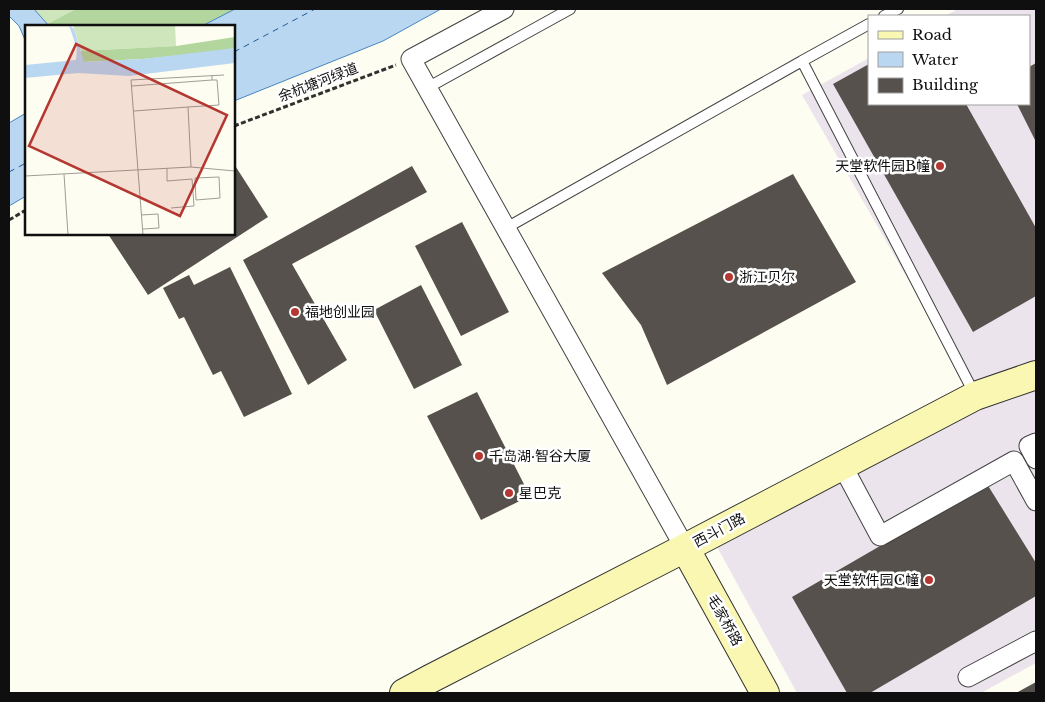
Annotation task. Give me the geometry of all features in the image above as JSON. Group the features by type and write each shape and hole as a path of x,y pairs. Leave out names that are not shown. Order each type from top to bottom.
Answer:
{"street":[{"path":"504,9 411,59 685,548"},
{"name":"西斗门路","path":"404,693 975,396 1036,375"},
{"path":"1036,443 1029,446 1036,459"},
{"path":"842,466 880,536 1014,460 1036,501"},
{"name":"毛家桥路","path":"685,548 765,693"},
{"path":"968,677 1036,641"}],"lane":[{"path":"427,88 570,9"},
{"path":"886,15 898,9"},
{"path":"506,228 868,25"},
{"path":"802,60 975,396"}],"path":[{"name":"余杭塘河绿道","path":"235,126 411,59"},
{"path":"9,220 25,211"}],"shaded area":[{"path":"958,9 1036,9 1036,663 981,693 797,693 710,534 975,396 802,95 868,59 868,105 1030,105 1030,15 947,15"}],"green space":[{"path":"34,9 76,9 47,24"},
{"path":"76,9 235,9 204,25 47,24"}],"water":[{"path":"9,9 34,9 48,25 25,25 25,40 19,26 9,16"},
{"path":"235,9 441,9 383,41 235,101 235,25 204,25"},
{"path":"25,114 25,197 9,206 9,123"}],"building":[{"path":"1036,63 1036,142 1018,105 1030,105 1030,66"},
{"name":"天堂软件园B幢","path":"868,65 868,105 967,105 1036,228 1036,296 973,332 833,84"},
{"path":"235,166 268,217 148,295 109,235 235,235"},
{"name":"福地创业园","path":"412,166 427,192 292,264 347,360 308,385 243,260"},
{"name":"浙江贝尔","path":"793,174 856,282 667,385 641,325 602,273"},
{"path":"462,222 509,312 461,336 415,246"},
{"path":"230,267 292,394 244,417 221,371 213,375 184,317 179,319 163,288 189,275 194,285"},
{"path":"421,285 462,365 414,389 374,310"},
{"name":"千岛湖·智谷大厦","path":"477,392 530,496 481,520 427,416"},
{"name":"天堂软件园C幢","path":"987,484 1036,563 1036,596 870,693 847,693 792,597"},
{"path":"1036,682 1036,693 1016,693"}],"ferry route":[{"path":"235,51 315,9"},
{"path":"9,172 25,164"}],"place":[{"name":"天堂软件园B幢","path":"940,166"},
{"name":"浙江贝尔","path":"729,277"},
{"name":"福地创业园","path":"295,312"},
{"name":"千岛湖·智谷大厦","path":"479,456"},
{"name":"星巴克","path":"509,493"},
{"name":"天堂软件园C幢","path":"929,580"}]}
